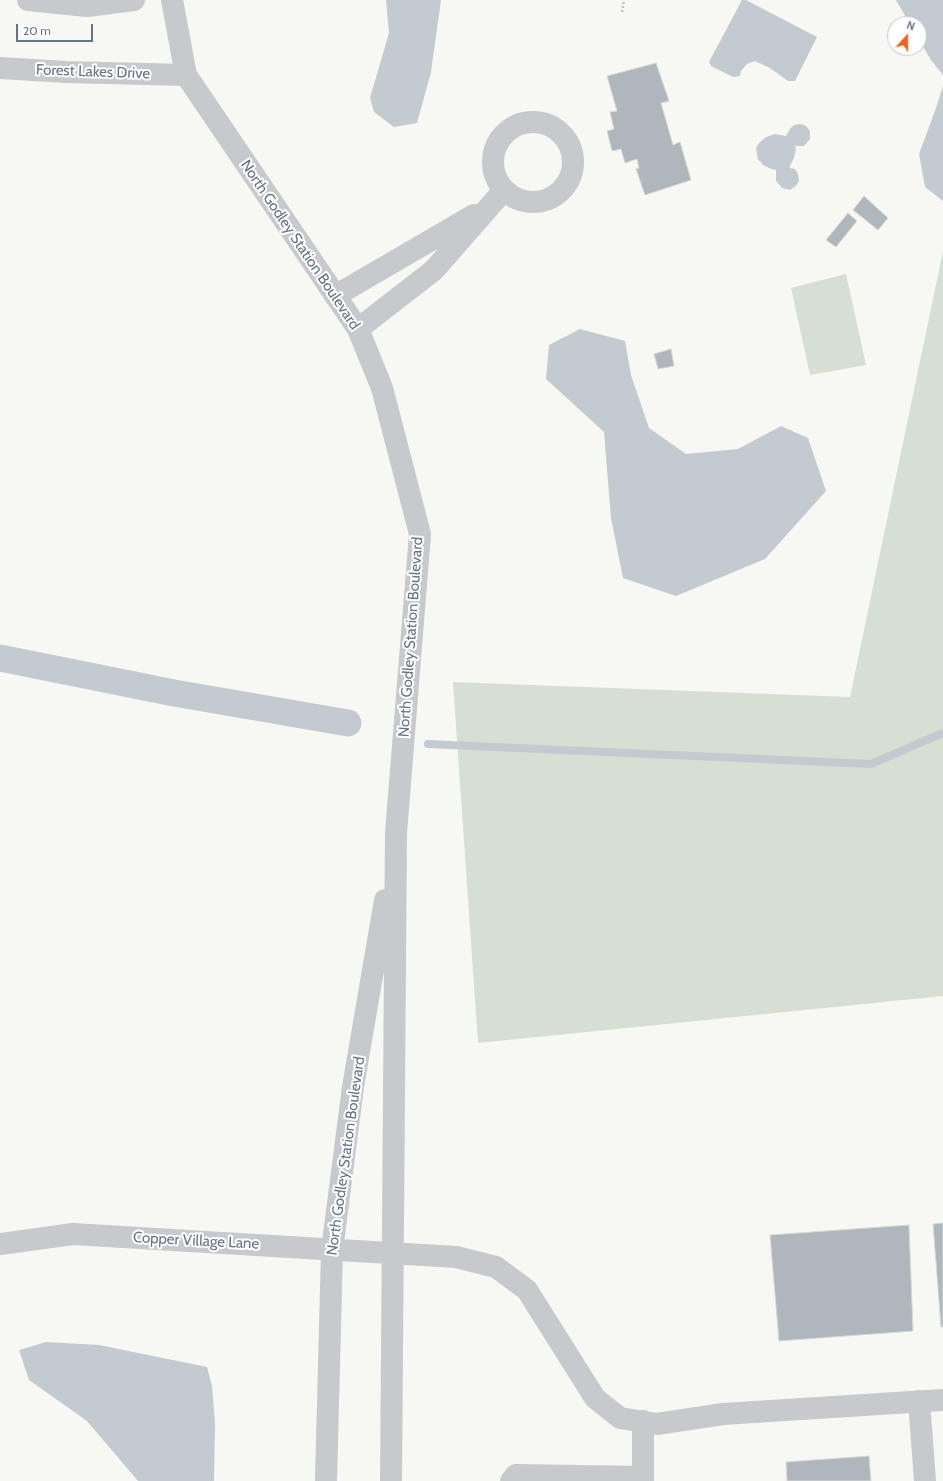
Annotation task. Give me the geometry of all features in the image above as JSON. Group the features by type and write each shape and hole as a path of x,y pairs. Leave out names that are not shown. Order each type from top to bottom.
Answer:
{"street":[{"path":"28,0 86,6 134,0"},
{"name":"North Godley Station Boulevard","path":"172,0 186,75 358,329 382,388 420,534 396,833 391,1481"},
{"name":"Forest Lakes Drive","path":"0,68 66,72 186,75"},
{"path":"358,329 434,270 504,190"},
{"path":"335,296 489,206"},
{"name":"North Godley Station Boulevard","path":"326,1481 332,1250 353,1088 396,833"},
{"name":"Copper Village Lane","path":"0,1244 73,1234 456,1257 496,1267 527,1290 595,1398 620,1418 643,1422 657,1424 723,1414 943,1400"},
{"path":"920,1401 925,1481"},
{"path":"511,1481 516,1475 643,1479 643,1422"}],"path":[{"path":"622,12 624,0"}],"shaded area":[{"path":"386,0 441,0 431,72 417,123 394,127 374,112 370,98 389,33"},
{"path":"742,0 746,0 817,37 795,81 788,81 770,68 755,61 747,64 741,71 740,76 733,77 711,66 709,62"},
{"path":"896,0 943,0 943,75 927,53 927,16 905,16"},
{"path":"943,86 943,201 925,187 919,154"},
{"path":"801,124 806,126 810,131 810,139 804,146 795,146 796,149 794,158 790,168 795,169 798,174 799,181 796,186 790,190 782,188 776,181 776,170 763,165 758,160 756,148 766,137 775,134 786,136 794,125"},
{"path":"943,251 943,996 478,1043 453,682 850,697"},
{"path":"846,274 866,365 810,375 791,288"},
{"path":"580,329 625,341 631,375 649,428 686,454 738,449 781,426 808,438 826,491 765,559 676,596 623,578 611,518 604,432 546,379 549,345"},
{"path":"46,1342 99,1345 207,1367 212,1386 215,1423 214,1481 138,1481 87,1421 29,1380 19,1350"}],"building":[{"path":"656,63 669,101 661,103 673,145 680,142 691,180 645,195 636,169 639,168 637,159 625,163 621,149 612,151 607,131 614,129 610,112 617,111 607,76"},
{"path":"864,196 888,218 878,230 853,210"},
{"path":"848,213 857,221 836,247 826,240"},
{"path":"671,349 674,366 658,369 654,354"},
{"path":"943,1223 943,1327 941,1327 933,1224"},
{"path":"909,1225 913,1331 779,1341 770,1235"},
{"path":"869,1456 871,1481 787,1481 786,1462"}],"waterway":[{"path":"0,658 174,693 348,723"},
{"path":"428,744 871,764 943,733"}]}
